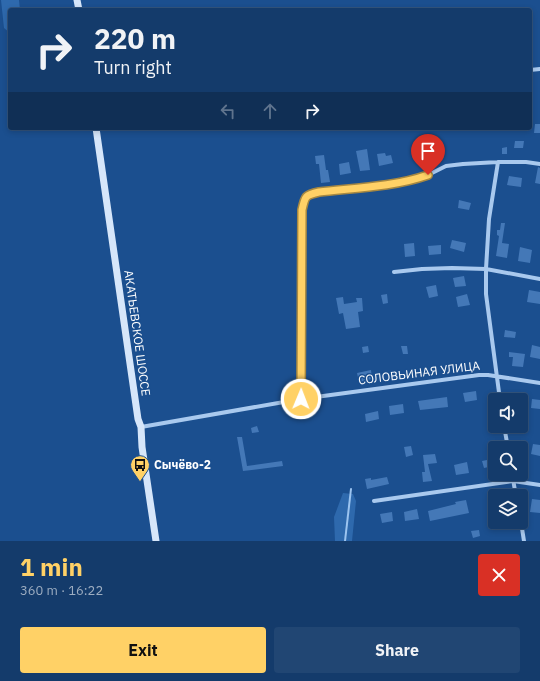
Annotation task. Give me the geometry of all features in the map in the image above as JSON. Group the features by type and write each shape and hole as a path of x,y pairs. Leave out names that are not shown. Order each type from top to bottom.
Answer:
{"street":[{"name":"АКАТЬЕВСКОЕ ШОССЕ","path":"96,130 138,419 141,426 142,447 156,541"},
{"path":"301,399 302,210 304,199 310,194 319,192 392,184 414,180 446,166 498,162 526,162 540,164"},
{"path":"498,162 489,219 486,294 499,393"},
{"path":"394,272 452,268 486,269 540,279"},
{"name":"СОЛОВЬИНАЯ УЛИЦА","path":"141,426 301,399 479,375 497,376 540,383"},
{"path":"513,481 515,489"},
{"path":"374,501 513,481 540,485"},
{"path":"522,529 524,541"}],"shaded area":[{"path":"1,0 19,0 20,8 8,8 8,31 4,28"},
{"path":"343,493 353,494 356,501 352,541 335,541 334,517"}],"building":[{"path":"535,124 540,124 540,133 534,133"},
{"path":"515,141 524,141 523,148 514,148"},
{"path":"507,147 507,154 502,154 502,148"},
{"path":"367,149 370,170 360,171 356,151"},
{"path":"385,153 386,156 391,155 393,163 379,166 377,154"},
{"path":"324,155 326,170 328,170 330,182 321,183 319,164 316,164 315,156"},
{"path":"349,162 351,173 340,175 339,164"},
{"path":"538,167 540,168 540,184 535,183"},
{"path":"509,176 522,178 521,187 507,185"},
{"path":"459,200 471,203 469,210 458,208"},
{"path":"501,223 505,223 502,243 509,244 507,258 496,256 499,236 497,235 497,230 500,230"},
{"path":"452,240 466,243 464,252 450,248"},
{"path":"414,243 415,256 405,257 404,244"},
{"path":"441,245 441,254 429,255 428,246"},
{"path":"520,247 532,250 530,263 518,261"},
{"path":"464,276 466,286 455,287 453,278"},
{"path":"436,285 438,296 429,298 426,287"},
{"path":"529,290 540,292 540,304 527,302"},
{"path":"387,294 388,303 383,304 381,295"},
{"path":"467,294 470,305 458,307 456,297"},
{"path":"343,297 344,304 357,302 356,298 362,298 363,311 358,312 360,327 346,329 343,313 339,314 336,298"},
{"path":"505,330 516,332 515,338 504,337"},
{"path":"532,345 540,347 540,359 530,357"},
{"path":"368,346 369,352 363,353 362,347"},
{"path":"401,346 407,346 408,354 403,354"},
{"path":"509,352 525,354 523,367 512,366 513,357 509,357"},
{"path":"371,370 372,379 359,382 357,373"},
{"path":"476,391 477,400 465,402 463,393"},
{"path":"447,397 448,407 420,410 418,401"},
{"path":"532,399 540,400 540,409 531,408"},
{"path":"403,404 404,413 390,415 389,406"},
{"path":"378,411 379,419 366,422 365,414"},
{"path":"257,426 259,432 252,433 251,428"},
{"path":"237,437 242,437 247,466 282,461 283,466 243,471"},
{"path":"533,444 540,445 540,456 531,454"},
{"path":"411,446 413,455 406,457 404,447"},
{"path":"435,454 437,463 428,464 432,481 423,482 422,472 425,472 423,455"},
{"path":"488,460 488,467 484,468 482,461"},
{"path":"467,462 469,473 456,475 454,465"},
{"path":"387,477 389,484 367,489 365,479 371,478 371,480"},
{"path":"532,499 540,500 540,513 530,512"},
{"path":"466,500 469,513 430,521 428,511"},
{"path":"417,509 419,519 405,521 404,512"},
{"path":"392,512 393,521 382,523 380,514"},
{"path":"479,530 480,536 473,538 471,531"}],"waterway":[{"path":"345,541 351,489"}],"place":[{"name":"Сычёво-2","path":"140,482"}],"route":[{"path":"301,399 302,210 304,199 310,194 319,192 392,184 414,180 428,175"}]}
